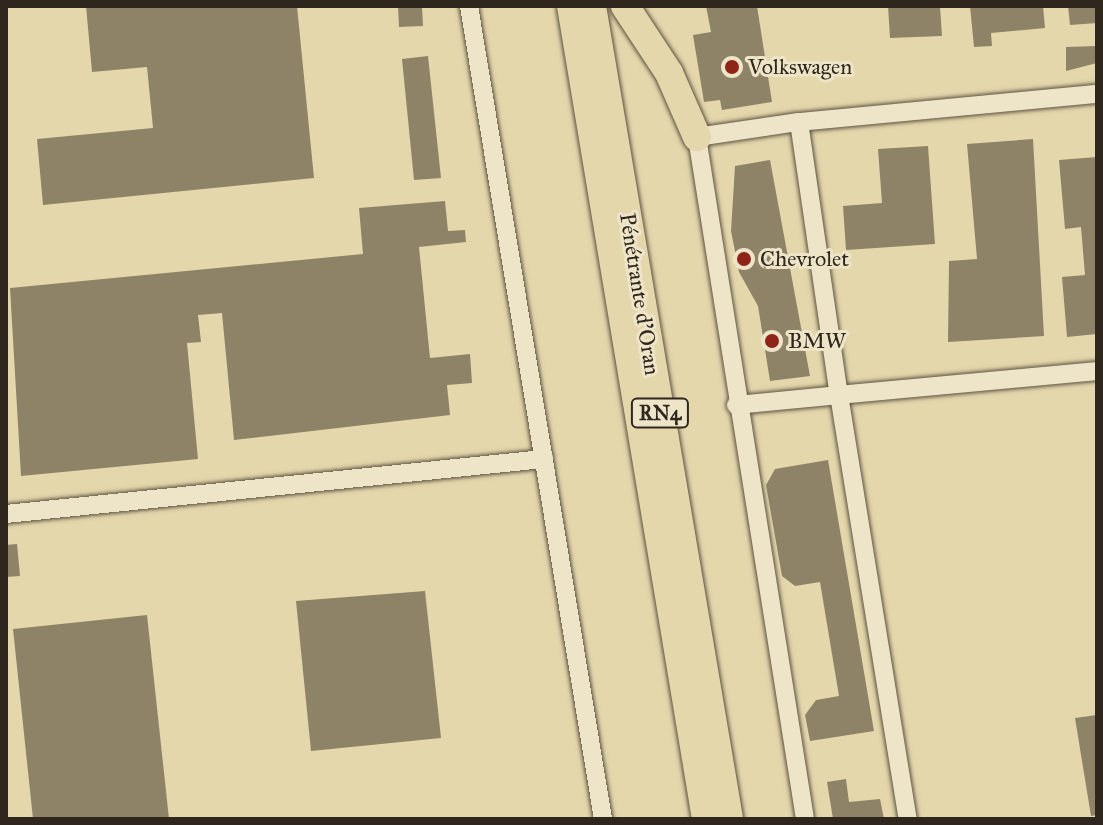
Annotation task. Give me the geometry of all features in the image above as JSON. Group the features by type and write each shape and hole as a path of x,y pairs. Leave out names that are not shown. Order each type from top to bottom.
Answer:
{"highway":[{"name":"Pénétrante d'Oran","path":"571,6 706,819"},
{"name":"Pénétrante d'Oran","path":"592,6 729,819"},
{"path":"625,6 669,73 697,137"}],"street":[{"path":"469,6 603,819"},
{"path":"805,819 736,405 697,137 799,122 1097,94"},
{"path":"799,122 839,395 908,819"},
{"path":"736,405 1097,371"},
{"path":"6,514 544,459"}],"building":[{"path":"86,6 297,6 314,178 43,205 37,139 153,128 147,67 92,72"},
{"path":"398,6 422,6 423,26 399,27"},
{"name":"Volkswagen","path":"706,6 757,6 772,102 722,110 720,100 704,102 693,35 711,32"},
{"path":"888,6 940,6 942,36 890,38"},
{"path":"970,6 1043,6 1045,28 991,33 992,46 974,47"},
{"path":"1068,6 1097,6 1097,23 1070,25"},
{"path":"1097,46 1097,63 1066,71 1066,47"},
{"path":"428,56 441,178 414,180 402,59"},
{"path":"1033,139 1044,336 948,342 949,261 977,259 967,144"},
{"path":"928,146 935,244 846,250 843,206 882,203 878,149"},
{"path":"1097,157 1097,334 1067,337 1062,277 1085,275 1081,227 1065,229 1059,160"},
{"path":"770,160 810,376 770,381 758,306 739,272 731,231 735,166"},
{"path":"445,201 448,231 465,230 466,242 419,247 430,358 470,354 472,383 447,385 450,415 234,440 222,313 198,315 201,342 187,343 198,459 21,476 10,288 363,254 359,208"},
{"path":"828,460 874,731 810,741 805,715 816,700 839,696 820,582 795,586 782,576 766,485 775,469"},
{"path":"17,544 20,576 6,577 6,545"},
{"path":"425,591 441,738 311,751 296,601"},
{"path":"147,615 169,819 33,819 13,629"},
{"path":"1097,715 1097,815 1091,816 1075,718"},
{"path":"846,779 849,802 880,799 884,819 833,819 827,782"}],"place":[{"name":"Volkswagen","path":"732,67"},
{"name":"Chevrolet","path":"744,259"},
{"name":"BMW","path":"772,341"}]}
